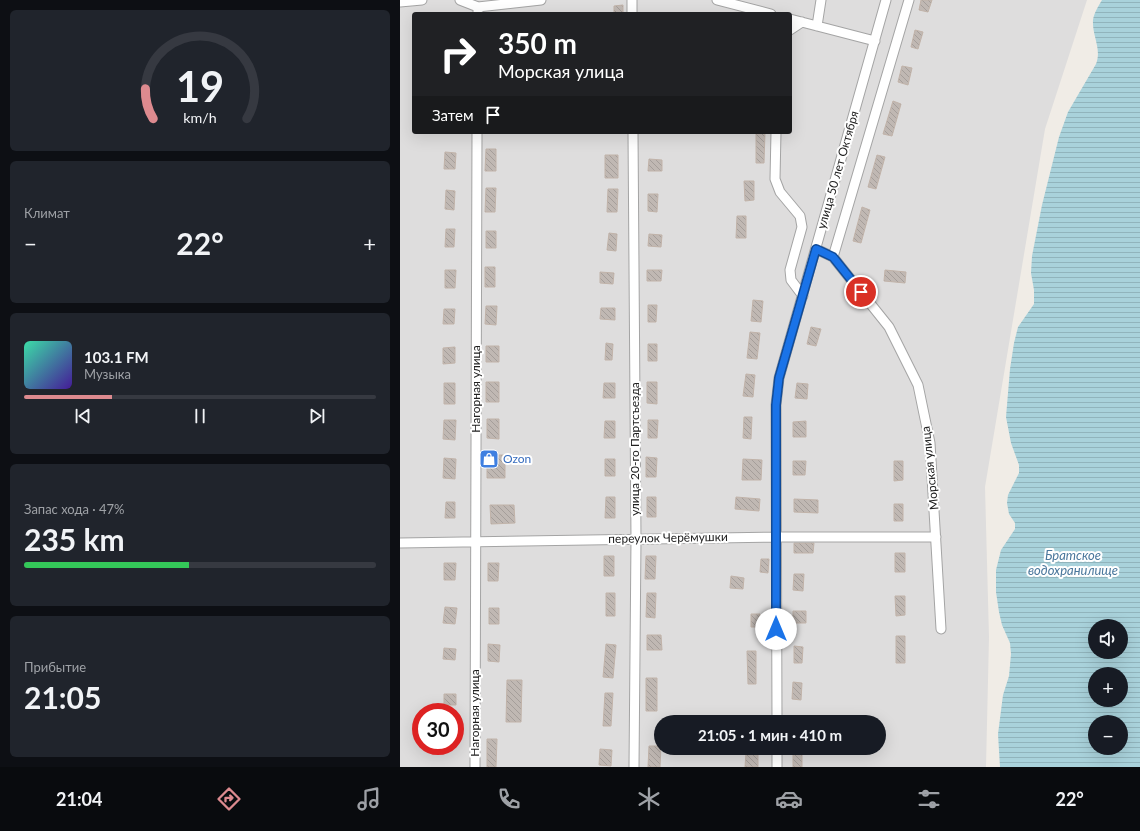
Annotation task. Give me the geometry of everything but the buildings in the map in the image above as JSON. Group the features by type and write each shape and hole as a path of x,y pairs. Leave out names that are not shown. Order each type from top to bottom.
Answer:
{"street":[{"path":"400,2 422,0"},
{"path":"460,0 478,11 541,0"},
{"path":"632,0 632,12"},
{"path":"717,0 762,12"},
{"path":"817,26 821,0"},
{"name":"улица 50 лет Октября","path":"777,715 776,405 779,378 886,0"},
{"path":"833,257 909,0"},
{"path":"792,20 875,41"},
{"path":"792,29 802,22"},
{"name":"Нагорная улица","path":"475,767 477,134"},
{"name":"улица 20-го Партсъезда","path":"632,134 636,539 634,767"},
{"path":"776,134 775,179 780,192 800,216 802,227 790,270 791,280 803,296"},
{"name":"Морская улица","path":"816,249 833,257 889,327 918,385 930,443 941,628"},
{"name":"переулок Черёмушки","path":"400,543 776,537 936,537"},
{"path":"777,755 777,767"}],"shaded area":[{"path":"400,0 1087,0 1045,129 985,487 989,637 986,767 400,767"}],"water":[{"name":"Братское водохранилище","path":"1102,0 1140,0 1140,767 1000,767 998,734 1003,695 1009,676 1011,654 1010,643 1002,625 999,612 996,592 996,570 1001,550 1015,529 1015,523 1009,514 1007,503 1008,495 1019,473 1019,465 1011,443 1006,417 1010,369 1018,327 1034,304 1034,290 1031,273 1032,256 1042,205 1059,137 1068,112 1098,58 1093,26 1095,12"}],"place":[{"name":"Ozon","path":"489,459"}],"route":[{"path":"776,629 776,405 779,378 816,249 833,257 861,292"}]}
